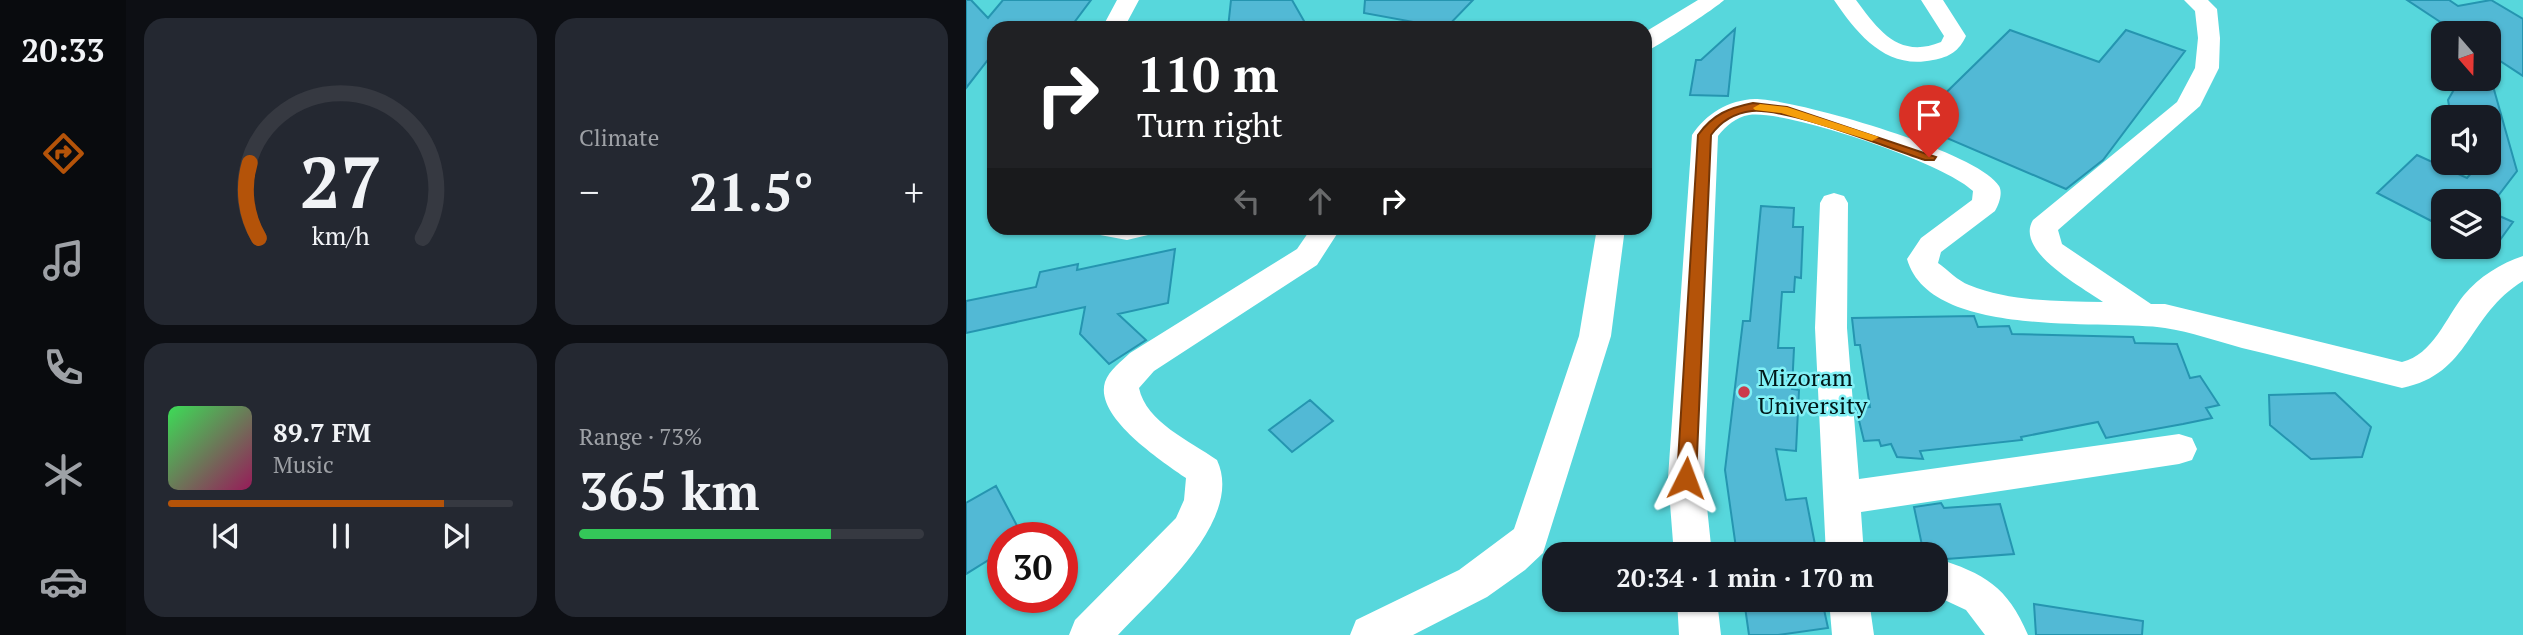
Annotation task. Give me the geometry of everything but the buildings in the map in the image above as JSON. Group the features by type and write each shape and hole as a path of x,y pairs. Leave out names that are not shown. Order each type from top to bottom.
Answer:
{"street":[{"path":"1117,21 1128,0"},
{"path":"1652,38 1713,0"},
{"path":"1845,0 1878,42 1891,51 1923,56 1950,46 1955,36 1933,0"},
{"path":"2146,316 2052,251 2044,237 2043,227 2187,106 2207,68 2209,48 2206,9 2195,0"},
{"path":"1692,542 1686,478 1705,135 1715,121 1732,111 1753,107 1782,110 1881,140 1974,176 1987,189 1985,204 1931,245 1922,259 1925,269 1956,293 1999,306 2039,312 2181,319 2402,375 2414,374 2439,358 2476,303 2505,276 2523,267"},
{"path":"1834,203 1831,328 1844,542"},
{"path":"1090,635 1189,530 1203,501 1204,471 1134,418 1122,399 1121,384 1142,362 1266,280 1307,257 1321,235"},
{"path":"1371,635 1467,590 1506,565 1529,540 1595,336 1610,235"},
{"path":"1842,498 2179,449"},
{"path":"1948,581 1972,588 1993,606 2007,635"},
{"path":"1698,612 1700,635"},
{"path":"1850,612 1853,635"}],"shaded area":[{"name":"Mizoram University","path":"966,0 2523,0 2523,635 966,635"}],"slow traffic":[{"path":"1760,108 1782,110 1872,137"}],"place":[{"name":"Mizoram University","path":"1744,392"}],"route":[{"path":"1686,478 1705,135 1715,121 1732,111 1753,107 1782,110 1929,157"}]}
